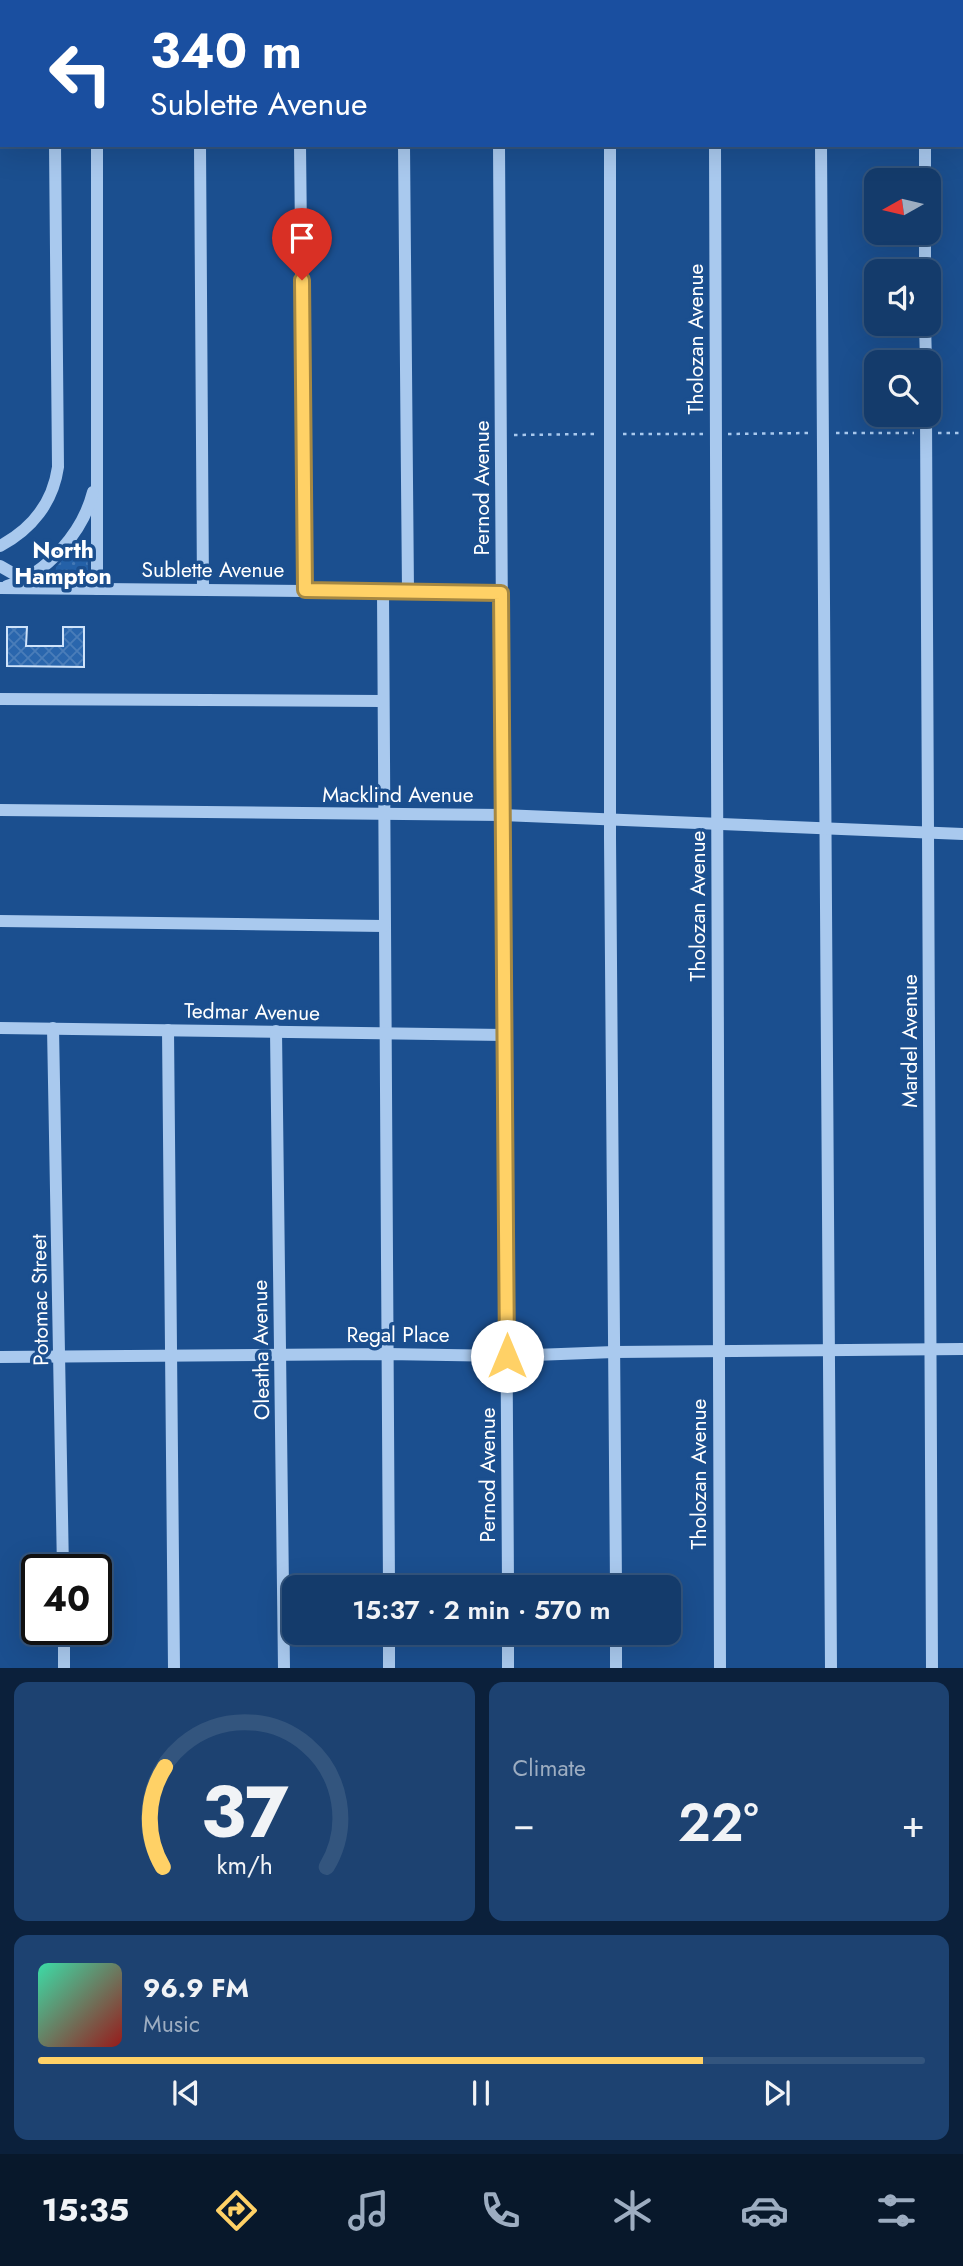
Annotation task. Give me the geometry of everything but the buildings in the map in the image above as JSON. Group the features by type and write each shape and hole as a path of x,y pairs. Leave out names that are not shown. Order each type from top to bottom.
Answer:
{"street":[{"path":"0,546 37,517 49,500 57,476 55,147"},
{"path":"97,147 97,589"},
{"path":"200,147 203,589"},
{"path":"300,147 305,590"},
{"path":"404,147 408,592"},
{"name":"Pernod Avenue","path":"499,147 508,1575"},
{"path":"610,147 610,819 616,1575"},
{"name":"Tholozan Avenue","path":"715,147 720,1668"},
{"path":"821,147 831,1668"},
{"path":"925,147 925,168"},
{"name":"Mardel Avenue","path":"926,427 932,1668"},
{"path":"0,588 23,580 58,553 79,524 92,498 97,469"},
{"name":"Sublette Avenue","path":"0,566 23,580 51,589"},
{"name":"Sublette Avenue","path":"0,588 501,593"},
{"path":"383,592 388,1575"},
{"path":"0,699 382,701"},
{"name":"Macklind Avenue","path":"0,810 502,815 963,834"},
{"path":"0,921 384,926"},
{"name":"Tedmar Avenue","path":"0,1028 504,1034"},
{"name":"Potomac Street","path":"53,1028 63,1554"},
{"path":"168,1030 174,1668"},
{"name":"Oleatha Avenue","path":"276,1031 284,1668"},
{"name":"Regal Place","path":"0,1357 387,1354 507,1356 614,1352 963,1349"},
{"path":"64,1645 64,1668"},
{"path":"389,1645 389,1668"},
{"path":"508,1645 508,1668"},
{"path":"616,1645 616,1668"}],"path":[{"path":"501,435 963,433"}],"shaded area":[{"path":"80,541 87,544 88,573 81,578 55,576 56,567"}],"district":[{"name":"North Hampton","path":"63,563"}],"route":[{"path":"302,280 305,590 501,593 507,1356"}]}
